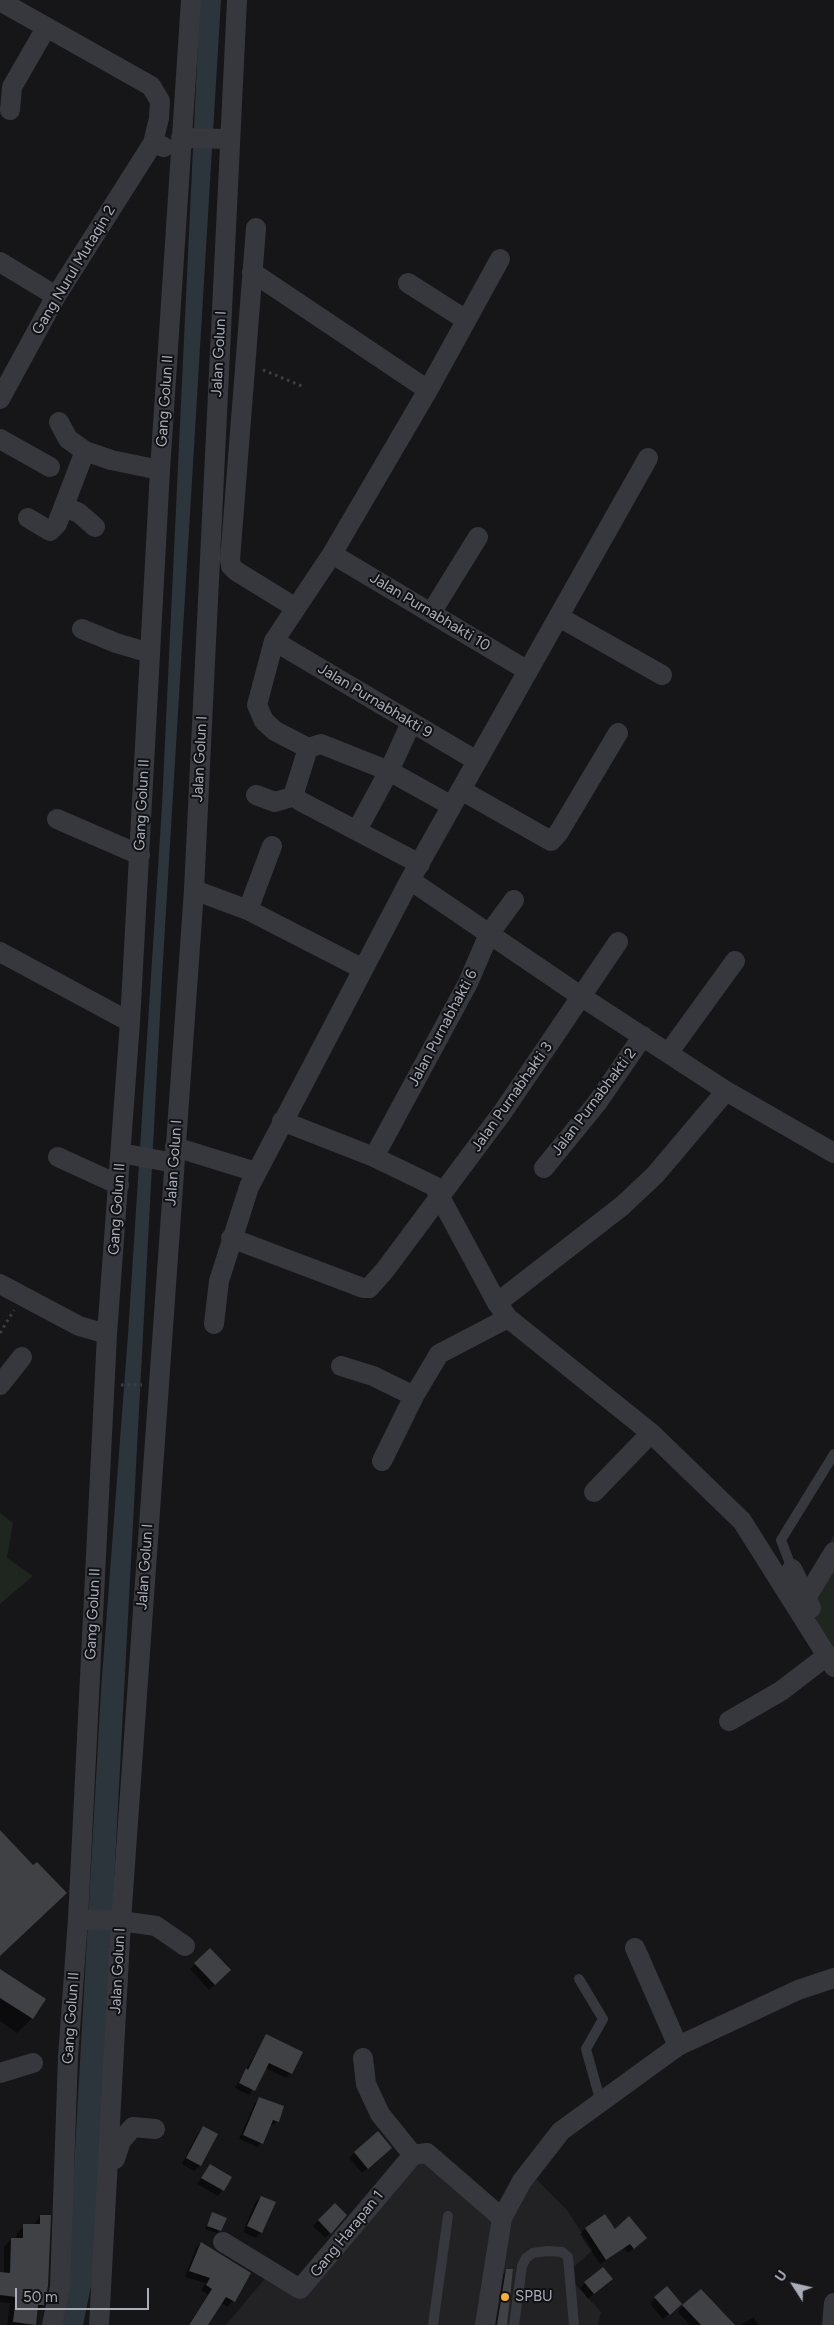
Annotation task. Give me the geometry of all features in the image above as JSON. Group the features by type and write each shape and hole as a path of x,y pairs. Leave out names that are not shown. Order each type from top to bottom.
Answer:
{"street":[{"name":"Gang Golun II","path":"52,2325 60,2287 68,2058 80,1919 107,1334 119,1185 126,1154 130,1022 160,470 185,142 185,93 191,0"},
{"name":"Jalan Golun I","path":"100,2325 109,2162 118,1921 168,1157 194,890 226,139 237,0"},
{"path":"0,1 151,86 160,101 173,101 185,93"},
{"path":"10,110 12,87 46,28"},
{"name":"Gang Nurul Mutaqin 2","path":"0,399 56,296 153,143 159,118 160,101"},
{"path":"153,143 158,146 226,139"},
{"path":"256,228 244,363 231,566 296,608"},
{"path":"500,259 428,390 332,554 274,641 257,706 264,720 275,731 308,748 321,744 456,798 551,841 559,832 618,733"},
{"path":"0,262 56,296"},
{"path":"252,272 428,390"},
{"path":"408,283 466,320"},
{"path":"59,422 68,439 86,451 111,460 160,470"},
{"path":"0,439 50,467"},
{"path":"28,518 50,531 57,524 86,451"},
{"path":"214,1324 219,1281 248,1187 415,872 648,458"},
{"path":"65,507 79,513 95,527"},
{"path":"431,613 478,537"},
{"name":"Jalan Purnabhakti 10","path":"332,554 528,671"},
{"path":"559,617 662,675"},
{"path":"82,629 116,643 150,653"},
{"name":"Jalan Purnabhakti 9","path":"274,641 411,724 477,761"},
{"path":"357,830 389,771 411,724"},
{"path":"308,748 294,790 295,796 300,801 357,830 415,872 489,934 582,997 669,1052 726,1091 834,1153"},
{"path":"256,795 275,802 295,796"},
{"path":"57,819 140,855"},
{"path":"248,910 272,846"},
{"path":"194,890 248,910 363,969"},
{"name":"Jalan Purnabhakti 6","path":"374,1157 468,982 489,934 514,900"},
{"name":"Jalan Purnabhakti 3","path":"231,1238 363,1288 369,1288 385,1270 502,1113 618,942"},
{"path":"0,952 130,1022"},
{"path":"669,1052 735,961"},
{"name":"Jalan Purnabhakti 2","path":"544,1168 597,1103 643,1036"},
{"path":"382,1461 414,1396 439,1354 502,1311 622,1206 655,1175 726,1091"},
{"path":"282,1122 374,1157 434,1186 502,1311 651,1433 742,1521 832,1655"},
{"path":"126,1154 168,1157 256,1172"},
{"path":"58,1157 119,1185"},
{"path":"0,1284 79,1326 107,1334"},
{"path":"0,1385 22,1358"},
{"path":"341,1366 374,1376 414,1396"},
{"path":"594,1492 651,1433"},
{"path":"806,1598 834,1552"},
{"path":"792,1569 832,1655"},
{"path":"729,1720 781,1691 832,1655"},
{"path":"80,1919 156,1926 185,1946"},
{"path":"635,1948 678,2046"},
{"path":"485,2325 502,2218 522,2181 561,2131 678,2046 798,1990 834,1978"},
{"path":"362,2058 366,2084 380,2114 413,2155 427,2153 502,2218"},
{"path":"0,2073 33,2063"},
{"path":"109,2162 113,2162 118,2156 121,2140 132,2127 155,2129"},
{"name":"Gang Harapan 1","path":"222,2242 300,2289 413,2155"},
{"path":"832,2325 834,2303"}],"lane":[{"path":"792,1569 781,1540 834,1454"},
{"path":"579,1979 603,2019 586,2050 600,2103"},
{"path":"434,2325 448,2216"},
{"path":"514,2325 522,2266 533,2253 547,2251 562,2252 568,2257 574,2325"}],"path":[{"path":"244,363 304,387"},
{"path":"0,1333 22,1296"},
{"path":"113,1385 147,1385"}],"shaded area":[{"path":"200,0 221,0 162,977 93,2277 83,2325 60,2325 70,2239 101,1690 128,1335 162,805"},
{"path":"0,1513 13,1523 7,1558 33,1576 0,1604"},
{"path":"834,1534 834,1671 798,1609"},
{"path":"422,2147 502,2214 535,2178 567,2210 593,2250 566,2274 601,2312 598,2325 226,2325 267,2276 301,2296"}],"building":[{"path":"0,1830 33,1865 37,1862 67,1893 0,1956"},
{"path":"210,1948 231,1970 215,1985 194,1963"},
{"path":"0,1969 46,1999 33,2019 0,1998"},
{"path":"266,2034 303,2052 292,2074 269,2063 255,2091 239,2083 246,2068 248,2070"},
{"path":"259,2097 284,2106 279,2122 273,2120 263,2144 243,2135"},
{"path":"203,2126 218,2134 201,2166 186,2158"},
{"path":"378,2131 392,2148 368,2169 354,2152"},
{"path":"210,2164 232,2177 224,2191 201,2178"},
{"path":"261,2196 276,2202 262,2233 247,2226"},
{"path":"335,2203 347,2215 331,2234 318,2220"},
{"path":"212,2212 227,2218 221,2231 207,2226"},
{"path":"605,2214 615,2229 629,2216 647,2238 634,2249 630,2244 606,2260 585,2228"},
{"path":"40,2215 51,2215 48,2286 44,2305 38,2305 36,2325 13,2322 16,2297 0,2295 0,2272 10,2273 11,2238 23,2238 23,2224 40,2224"},
{"path":"201,2242 251,2273 235,2302 226,2297 208,2325 189,2325 212,2289 206,2285 210,2278 189,2271"},
{"path":"603,2267 613,2279 594,2294 584,2282"},
{"path":"506,2269 513,2269 507,2325 497,2325"},
{"path":"667,2286 682,2304 670,2315 654,2297"},
{"path":"701,2289 735,2325 701,2325 682,2305"}],"place":[{"name":"SPBU","path":"505,2297"}]}
